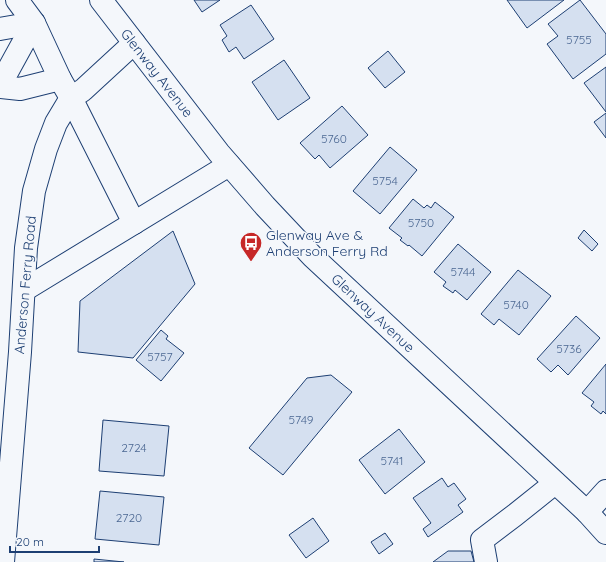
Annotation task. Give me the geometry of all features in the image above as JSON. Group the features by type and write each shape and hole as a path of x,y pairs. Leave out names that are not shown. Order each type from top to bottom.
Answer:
{"main road":[{"path":"17,0 34,23 60,78 134,223"},
{"name":"Glenway Avenue","path":"101,0 229,165 313,257 587,512 606,533"},
{"path":"0,29 34,23"},
{"path":"34,23 0,86 20,89 60,78"},
{"name":"Anderson Ferry Road","path":"3,562 5,455 24,290 26,248 34,191 46,149 56,123 71,98 83,90 134,43"},
{"path":"24,290 229,165"},
{"path":"486,562 482,540 555,483"},
{"path":"587,512 606,491"}],"building":[{"path":"194,0 220,0 202,12"},
{"path":"507,0 564,0 527,28"},
{"path":"580,0 606,34 606,54 573,79 547,44 558,36 548,24"},
{"path":"251,5 274,39 244,59 236,47 229,52 222,40 227,36 220,25"},
{"path":"388,51 405,72 385,88 368,68"},
{"path":"284,60 310,98 278,120 252,82"},
{"path":"606,67 606,112 584,83"},
{"path":"342,106 368,135 330,168 319,155 315,159 300,143"},
{"path":"606,113 606,138 594,122"},
{"path":"390,147 417,170 380,214 353,191"},
{"path":"413,199 424,208 427,205 431,208 435,202 454,217 422,256 409,245 408,246 400,240 402,238 389,228"},
{"path":"584,230 598,244 592,251 578,238"},
{"path":"173,231 195,284 133,358 78,352 80,301"},
{"path":"458,244 491,272 467,300 455,290 453,293 443,286 446,282 434,272"},
{"path":"518,270 551,296 519,335 499,319 494,325 481,314"},
{"path":"576,316 600,338 568,375 558,365 551,372 537,359"},
{"path":"161,330 168,336 166,339 184,353 161,381 136,360"},
{"path":"606,364 606,414 603,411 601,414 591,406 594,402 582,393"},
{"path":"331,375 352,392 283,475 249,448 307,378"},
{"path":"103,420 169,426 164,476 99,471"},
{"path":"399,429 425,462 385,494 359,460"},
{"path":"442,478 448,487 454,483 466,499 458,505 463,512 428,537 423,529 431,523 413,498"},
{"path":"100,491 164,497 159,545 95,539"},
{"path":"313,518 329,541 306,558 289,535"},
{"path":"385,533 393,544 379,554 371,542"},
{"path":"448,551 471,551 474,562 433,562"},
{"path":"94,559 124,562 94,562"}],"place":[{"name":"Glenway Ave & Anderson Ferry Rd","path":"251,262"}]}
